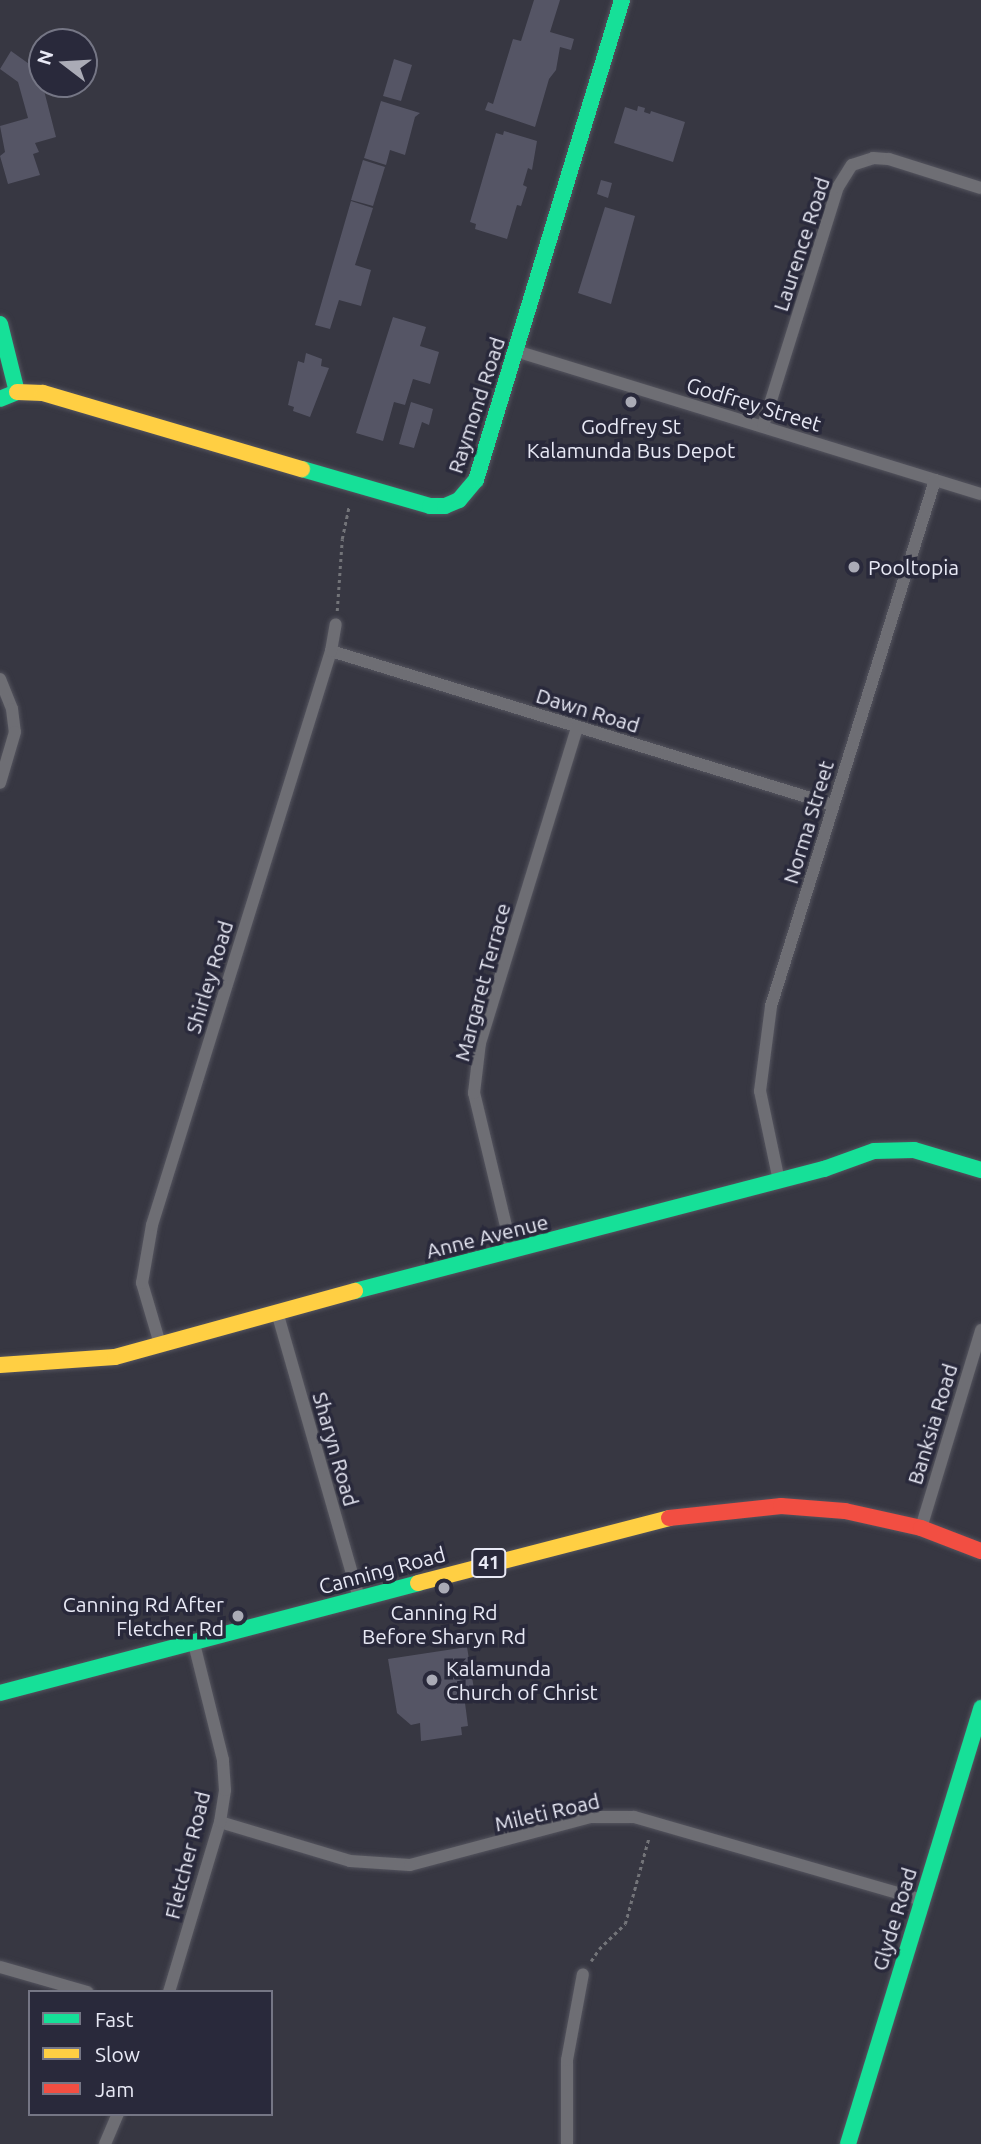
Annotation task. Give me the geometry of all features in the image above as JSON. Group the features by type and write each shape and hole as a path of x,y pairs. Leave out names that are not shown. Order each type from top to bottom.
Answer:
{"street":[{"name":"Raymond Road","path":"17,392 43,393 439,508 459,500 476,480 622,0"},
{"name":"Laurence Road","path":"763,426 838,187 852,165 873,158 889,159 981,188"},
{"path":"0,324 17,392 0,400"},
{"name":"Godfrey Street","path":"516,351 981,494"},
{"name":"Norma Street","path":"779,1181 760,1091 771,1006 935,480"},
{"name":"Shirley Road","path":"160,1344 142,1283 152,1225 331,652 336,624"},
{"name":"Dawn Road","path":"331,652 833,805"},
{"path":"0,679 12,709 15,732 0,783"},
{"name":"Margaret Terrace","path":"512,1251 474,1093 480,1043 577,727"},
{"name":"Anne Avenue","path":"0,1365 115,1357 824,1169 852,1157 895,1149 935,1155 981,1170"},
{"name":"Sharyn Road","path":"277,1312 359,1598"},
{"name":"Banksia Road","path":"921,1528 981,1330"},
{"name":"Canning Road","path":"0,1692 194,1644 648,1522 708,1511 751,1507 807,1507 882,1518 921,1528 981,1551"},
{"name":"Fletcher Road","path":"170,1990 220,1822 225,1790 223,1760 194,1644"},
{"name":"Glyde Road","path":"848,2144 981,1708"},
{"name":"Mileti Road","path":"220,1822 349,1861 410,1865 591,1817 634,1817 654,1820 921,1900"},
{"path":"0,1967 79,1990"},
{"path":"567,2144 567,2060 583,1975"},
{"path":"106,2144 117,2116"}],"path":[{"path":"336,624 342,539 349,507"},
{"path":"583,1975 599,1949 625,1924 654,1820"}],"building":[{"path":"534,0 560,0 550,32 574,39 571,50 560,47 556,70 549,79 535,127 485,110 488,102 493,104 513,39 521,41"},
{"path":"11,51 28,63 28,98 46,98 56,137 35,143 39,152 33,154 40,175 8,184 0,156 5,152 0,126 28,118 18,82 0,69"},
{"path":"394,59 412,65 401,101 383,96"},
{"path":"381,101 420,113 415,117 405,155 390,150 386,165 364,158"},
{"path":"638,106 645,108 644,112 650,114 651,111 685,122 673,162 614,143 625,107 637,111"},
{"path":"504,131 537,141 532,170 528,168 523,185 527,187 521,206 517,205 507,239 475,229 476,224 470,222 496,133 503,135"},
{"path":"363,160 385,167 373,206 351,200"},
{"path":"601,180 612,183 608,198 597,194"},
{"path":"351,201 373,208 355,265 371,270 361,306 339,300 330,329 315,325"},
{"path":"605,207 635,216 611,304 578,293"},
{"path":"393,317 426,327 420,346 439,352 430,384 413,379 405,405 394,402 383,441 356,433"},
{"path":"306,353 322,359 321,366 329,368 310,417 293,411 294,407 288,405 298,361 304,363"},
{"path":"411,402 433,409 429,425 422,422 414,448 399,444"},
{"name":"Kalamunda Church of Christ","path":"467,1647 476,1701 465,1703 468,1726 461,1727 462,1735 421,1741 420,1723 411,1725 397,1713 388,1659"}],"traffic: fast":[{"path":"302,469 430,506 445,506 459,500 476,480 622,0"},
{"path":"0,324 17,392 0,399"},
{"path":"355,1291 824,1169 874,1151 914,1150 981,1170"},
{"path":"0,1693 418,1583"},
{"path":"848,2144 981,1708"}],"traffic: slow":[{"path":"17,392 43,393 302,469"},
{"path":"0,1365 115,1357 355,1291"},
{"path":"418,1583 669,1518"}],"traffic: jam":[{"path":"669,1518 781,1506 845,1511 921,1528 981,1551"}],"place":[{"name":"Godfrey St Kalamunda Bus Depot","path":"631,402"},
{"name":"Pooltopia","path":"854,567"},
{"name":"Canning Rd Before Sharyn Rd","path":"444,1588"},
{"name":"Canning Rd After Fletcher Rd","path":"238,1616"},
{"name":"Kalamunda Church of Christ","path":"432,1680"}]}
